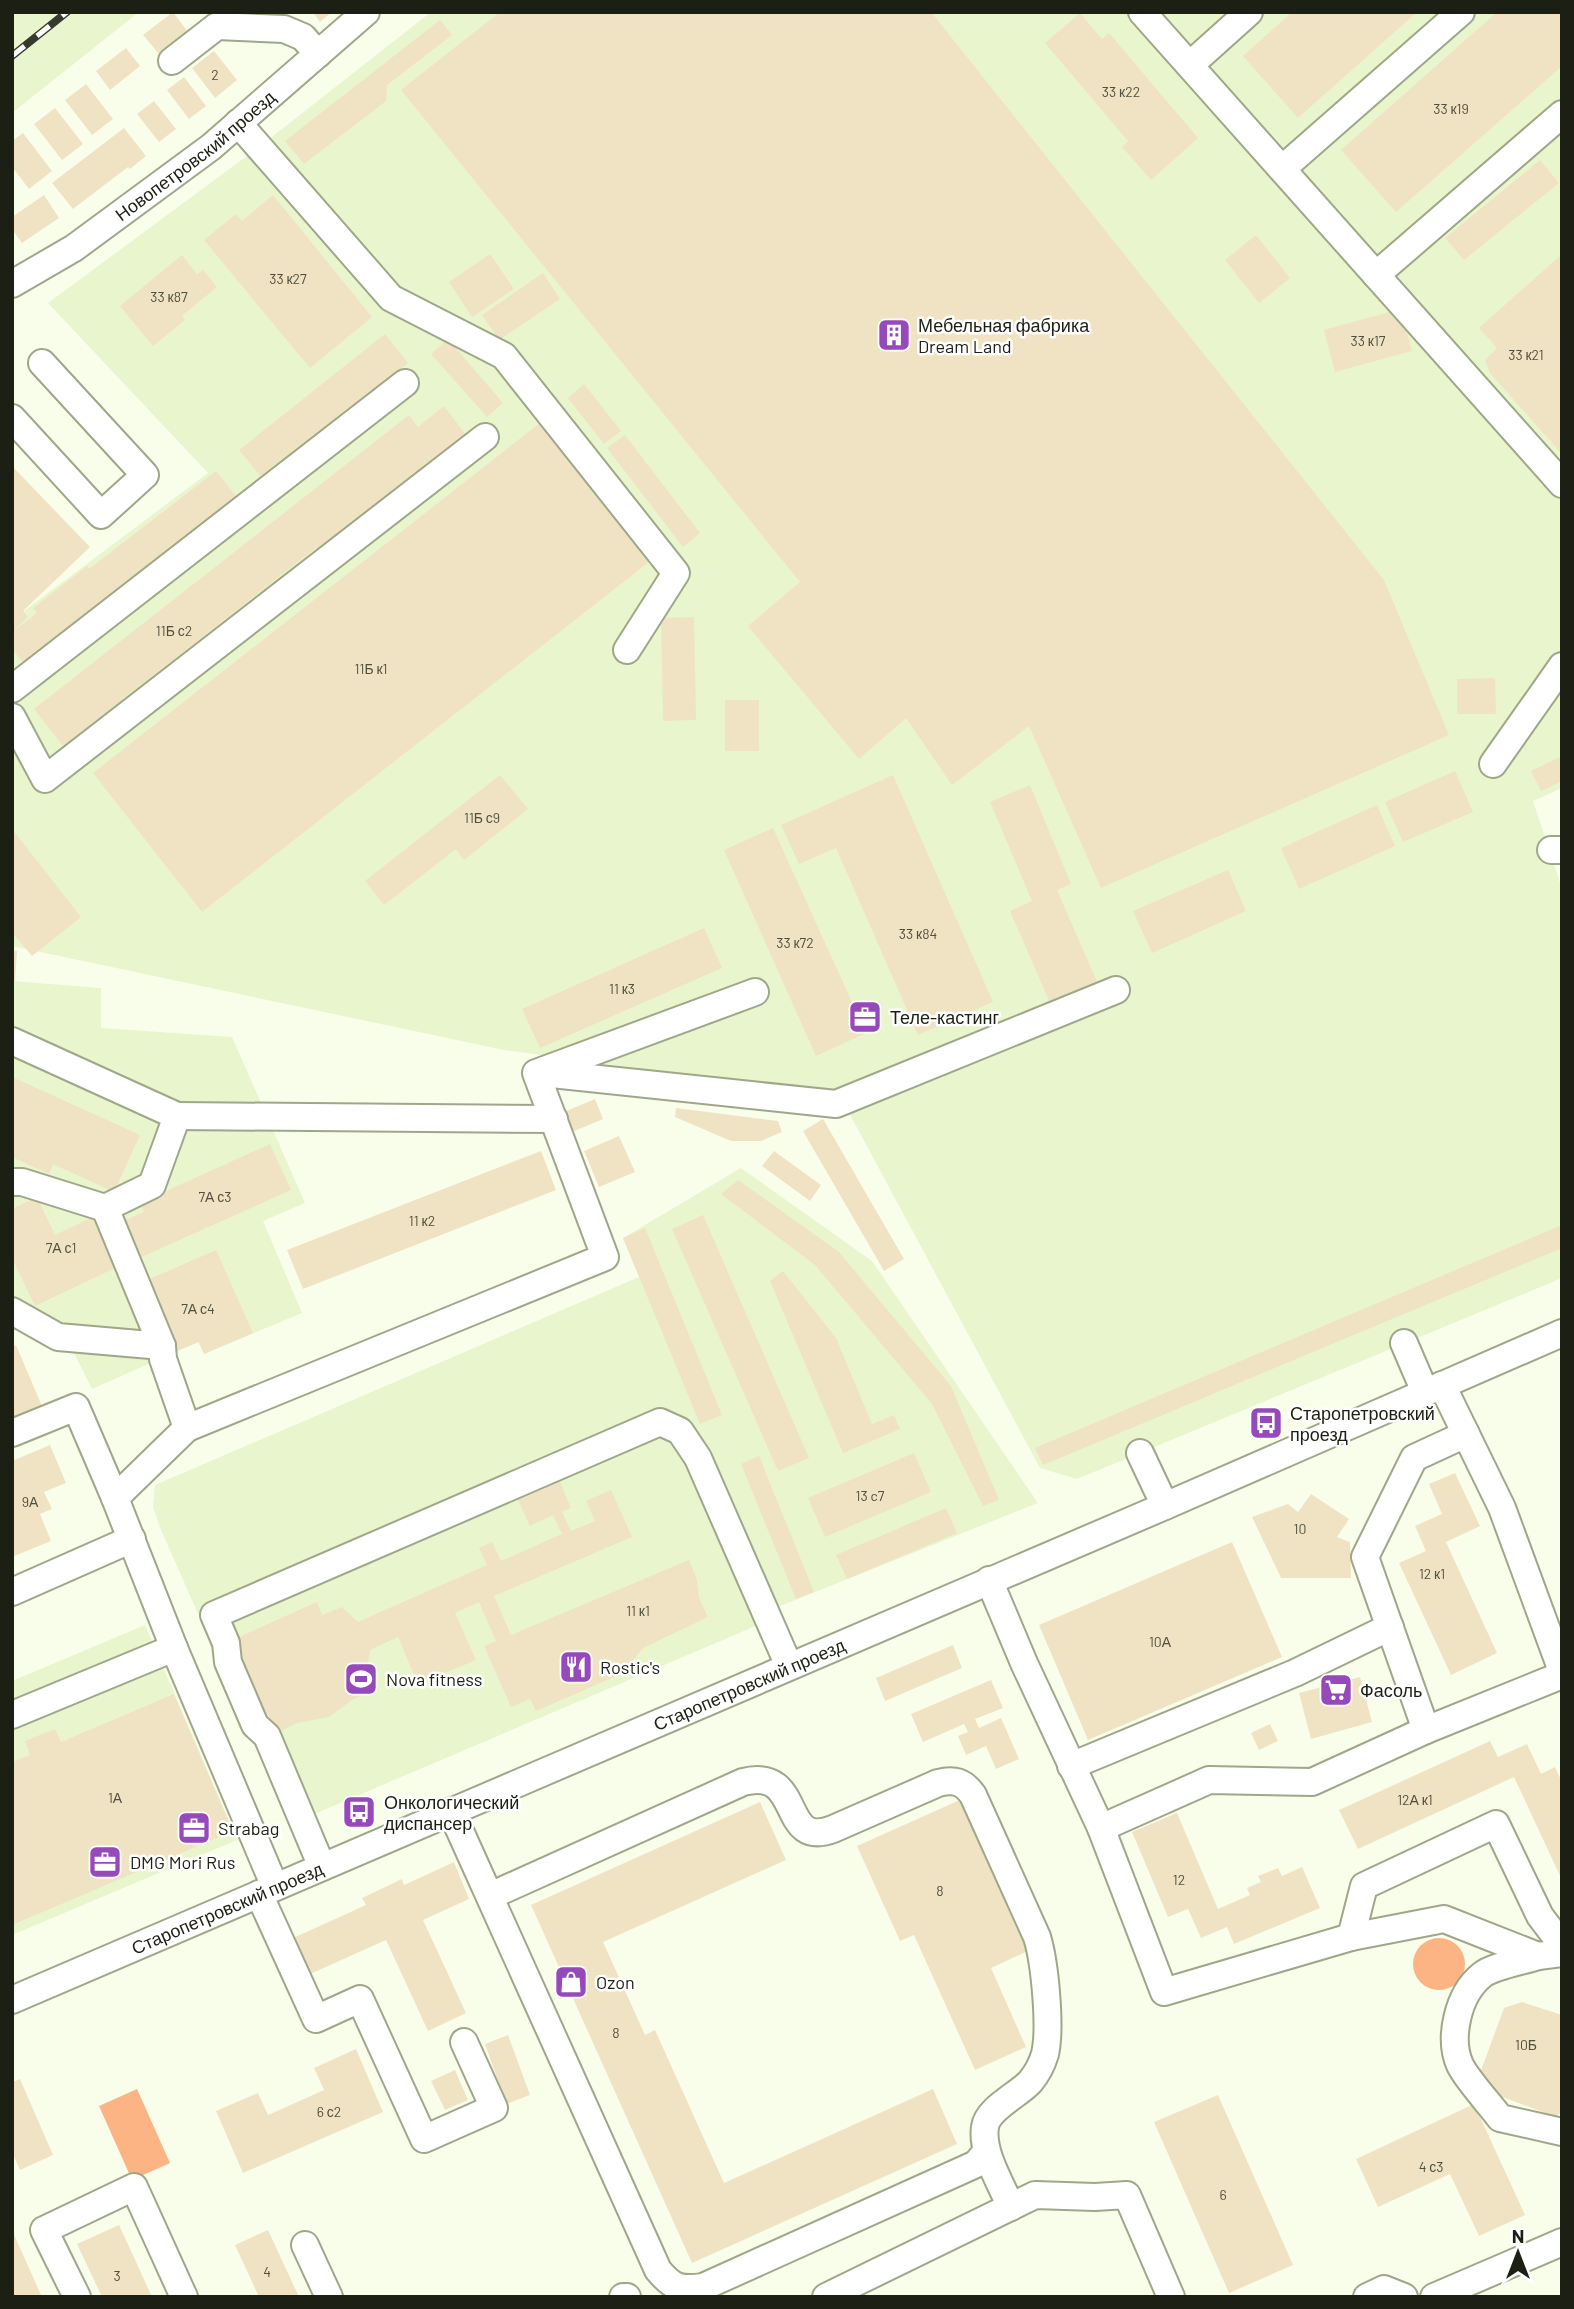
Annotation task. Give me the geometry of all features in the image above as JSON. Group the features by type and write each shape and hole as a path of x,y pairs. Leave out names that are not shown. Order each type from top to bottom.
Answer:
{"street":[{"name":"Новопетровский проезд","path":"12,284 74,248 211,147 366,12"},
{"path":"1142,12 1562,484"},
{"path":"1190,65 1249,12"},
{"path":"1282,169 1461,12"},
{"path":"172,61 217,26 284,29 303,37 318,54"},
{"path":"1376,275 1562,114"},
{"path":"238,123 391,298 504,356 676,573 627,650"},
{"path":"12,418 101,515 145,475 42,363"},
{"path":"12,689 405,383"},
{"path":"12,717 45,779 485,436"},
{"path":"1493,764 1562,666"},
{"path":"536,1073 835,1104 1116,990"},
{"path":"536,1073 755,992"},
{"path":"12,1041 177,1116 554,1119"},
{"path":"115,1497 187,1429 605,1257 536,1073"},
{"path":"12,1182 22,1182 104,1208 152,1185 177,1116"},
{"path":"104,1208 162,1346 163,1359 187,1429"},
{"path":"12,1311 58,1337 162,1346"},
{"name":"Старопетровский проезд","path":"12,2000 1562,1333"},
{"path":"1101,1828 1209,1780 1312,1782 1426,1730 1562,1673 1502,1508 1466,1434 1404,1343"},
{"path":"12,1433 76,1406 132,1539 316,2019 360,1999 424,2139 494,2108 464,2042"},
{"path":"322,1867 267,1735 255,1725 228,1662 226,1643 214,1615 660,1422 680,1431 698,1458 789,1666"},
{"path":"1426,1730 1365,1557 1413,1458 1466,1434"},
{"path":"1140,1453 1165,1506"},
{"path":"12,1591 132,1539"},
{"path":"989,1580 1015,1667 1071,1766 1101,1828 1164,1992 1351,1937 1444,1919 1554,1951"},
{"path":"1071,1766 1295,1673 1390,1626"},
{"path":"12,1715 174,1648"},
{"path":"490,1896 754,1779 772,1782 783,1790 797,1823 816,1833 833,1829 937,1783 949,1780 968,1787 1037,1937 1041,1957 1046,2017 1042,2063 1030,2082 987,2119 984,2128 986,2152 1011,2207"},
{"path":"451,1811 658,2270 669,2283 684,2289 704,2287 976,2164 986,2152"},
{"path":"1351,1937 1364,1886 1496,1824 1554,1951"},
{"path":"1554,1951 1483,1973 1467,1990 1458,2011 1455,2037 1460,2065 1500,2118 1562,2132"},
{"path":"77,2297 44,2230 134,2187 184,2297"},
{"path":"826,2297 1035,2195 1127,2195 1171,2297"},
{"path":"1434,2297 1562,2242"},
{"path":"305,2245 329,2297"},
{"path":"1367,2297 1384,2289 1404,2297"}],"shaded area":[{"path":"12,12 139,12 12,113"},
{"path":"431,12 1562,12 1562,788 1533,801 1562,889 1562,1278 1077,1479 1040,1468 840,1096 504,1050 12,946 12,600 24,611 208,473 48,303 259,147"},
{"path":"12,981 101,988 101,1028 232,1037 305,1203 263,1221 302,1313 204,1354 198,1342 92,1389 70,1345 29,1324 12,1331"},
{"path":"741,1168 872,1261 1038,1503 755,1616 758,1625 291,1824 161,1530 153,1507 155,1485 639,1277 623,1238"},
{"path":"145,1625 237,1840 12,1935 12,1681"},
{"path":"1439,1938 1458,1945 1465,1964 1458,1983 1439,1990 1420,1983 1413,1964 1420,1945"},
{"path":"137,2089 170,2163 132,2180 99,2106"}],"building":[{"path":"173,12 188,32 159,54 143,35"},
{"path":"313,12 332,12 320,22"},
{"name":"Мебельная фабрика Dream Land","path":"500,12 931,12 1384,580 1449,735 1101,888 1029,726 952,785 906,718 859,759 748,626 800,582 401,90"},
{"path":"1292,12 1417,12 1298,118 1243,56"},
{"path":"1497,12 1562,12 1562,66 1396,212 1341,150"},
{"path":"1080,13 1102,39 1109,33 1198,138 1151,180 1122,147 1128,141 1045,43"},
{"path":"440,20 452,35 387,85 386,101 304,164 285,141"},
{"path":"126,48 140,66 110,90 96,71"},
{"path":"214,51 237,80 215,98 192,68"},
{"path":"184,77 206,106 189,119 167,90"},
{"path":"86,84 113,119 92,135 65,100"},
{"path":"154,101 176,129 159,142 137,114"},
{"path":"55,108 83,144 62,160 34,124"},
{"path":"124,128 146,156 73,209 52,183"},
{"path":"23,133 52,171 29,189 12,167 12,141"},
{"path":"1540,160 1559,183 1464,260 1445,238"},
{"path":"44,195 59,218 22,243 12,229 12,217"},
{"path":"273,195 372,317 310,368 204,240 236,214 242,221"},
{"path":"1256,235 1290,278 1259,303 1225,260"},
{"path":"490,254 514,289 472,317 449,282"},
{"path":"1562,254 1562,454 1490,373 1485,360 1497,348 1479,328"},
{"path":"182,255 197,274 203,270 217,287 182,316 185,320 153,346 120,306"},
{"path":"543,273 560,299 499,340 482,315"},
{"path":"1400,309 1412,351 1335,372 1324,330"},
{"path":"385,334 408,363 263,479 239,450"},
{"path":"448,339 503,403 487,417 431,354"},
{"path":"584,384 621,431 604,444 568,398"},
{"path":"444,406 466,435 320,551 317,547 63,746 34,709 409,415 418,427"},
{"path":"540,423 649,562 202,912 93,773"},
{"path":"625,435 700,533 683,547 607,448"},
{"path":"12,466 90,547 23,611 28,617 12,632"},
{"path":"216,471 239,500 25,665 12,649 12,632 37,613 33,608 87,566 89,569"},
{"path":"694,617 696,720 663,721 661,618"},
{"path":"1495,678 1496,714 1457,714 1457,679"},
{"path":"725,700 759,700 759,751 725,751"},
{"path":"1562,756 1562,781 1541,791 1531,771"},
{"path":"1455,771 1473,812 1403,842 1385,802"},
{"path":"500,775 528,809 464,860 456,849 384,905 365,881"},
{"path":"893,775 993,1002 918,1035 836,848 799,864 781,825"},
{"path":"1030,785 1071,884 1057,890 1098,984 1051,1005 1010,911 1032,901 990,802"},
{"path":"1377,805 1395,846 1299,889 1281,848"},
{"path":"773,828 866,1033 816,1056 724,850"},
{"path":"12,829 81,917 32,956 14,935 12,937"},
{"path":"1228,870 1246,911 1152,953 1133,911"},
{"path":"704,928 722,968 540,1048 522,1009"},
{"path":"12,950 17,951 15,981 12,981"},
{"path":"12,1077 140,1135 114,1192 53,1164 49,1174 12,1157"},
{"path":"595,1099 603,1119 572,1132 564,1112"},
{"path":"676,1108 778,1121 782,1132 761,1141 731,1141 675,1117"},
{"path":"823,1119 904,1259 884,1271 803,1131"},
{"path":"619,1136 635,1172 599,1187 584,1151"},
{"path":"270,1144 291,1190 135,1260 118,1223 144,1212 140,1203"},
{"path":"541,1151 556,1190 303,1289 287,1250"},
{"path":"774,1151 821,1185 810,1201 762,1166"},
{"path":"738,1180 839,1252 951,1386 999,1500 983,1506 932,1404 815,1265 721,1194"},
{"path":"37,1197 55,1235 95,1216 119,1266 35,1306 12,1258 12,1209"},
{"path":"703,1215 809,1458 778,1471 672,1229"},
{"path":"1562,1225 1562,1248 1043,1465 1035,1448"},
{"path":"645,1228 722,1415 700,1424 623,1238"},
{"path":"216,1250 253,1333 204,1354 199,1342 174,1352 143,1282"},
{"path":"783,1271 836,1338 872,1424 894,1415 900,1429 843,1453 770,1281"},
{"path":"16,1345 44,1411 12,1424 12,1347"},
{"path":"50,1445 66,1483 44,1492 52,1509 40,1514 51,1541 12,1557 12,1461"},
{"path":"914,1453 931,1492 825,1537 808,1498"},
{"path":"759,1456 814,1592 796,1599 741,1464"},
{"path":"1455,1473 1480,1526 1446,1542 1497,1653 1451,1675 1399,1563 1426,1551 1415,1526 1442,1514 1429,1484"},
{"path":"560,1482 571,1508 562,1512 571,1531 595,1521 586,1501 611,1490 632,1537 494,1596 511,1635 689,1560 697,1580 699,1598 708,1617 643,1648 621,1674 536,1711 530,1699 511,1707 484,1646 496,1641 479,1602 455,1613 476,1660 418,1684 398,1637 370,1650 367,1672 375,1690 352,1700 329,1717 297,1723 277,1733 269,1716 255,1701 243,1679 242,1652 237,1638 317,1602 322,1615 342,1607 358,1622 487,1565 479,1548 492,1542 501,1561 562,1534 553,1515 530,1526 518,1500"},
{"path":"1311,1494 1349,1519 1337,1537 1350,1542 1351,1578 1281,1578 1252,1517 1288,1504 1298,1512"},
{"path":"946,1508 957,1533 847,1579 836,1555"},
{"path":"1232,1542 1282,1657 1088,1740 1039,1625"},
{"path":"953,1645 962,1668 885,1701 876,1678"},
{"path":"1360,1677 1372,1722 1311,1739 1299,1693"},
{"path":"991,1680 1003,1708 975,1719 979,1728 1001,1718 1019,1759 996,1769 986,1746 966,1755 958,1736 968,1732 964,1724 923,1742 911,1714"},
{"path":"174,1694 233,1831 12,1925 12,1762 30,1755 25,1741 55,1729 61,1742"},
{"path":"1270,1724 1278,1741 1259,1750 1251,1733"},
{"path":"1490,1741 1498,1757 1527,1744 1541,1774 1555,1767 1562,1782 1562,1880 1514,1777 1358,1849 1339,1810"},
{"path":"962,1799 1030,1950 991,1968 1026,2047 975,2070 914,1935 900,1941 857,1846"},
{"path":"760,1802 786,1860 603,1942 645,2035 655,2030 724,2183 933,2089 957,2144 692,2263 531,1905"},
{"path":"1177,1813 1218,1909 1250,1895 1247,1888 1261,1882 1258,1876 1278,1868 1282,1876 1302,1867 1320,1908 1234,1944 1227,1927 1201,1938 1188,1909 1168,1917 1132,1832"},
{"path":"454,1862 469,1899 423,1920 466,2013 428,2031 386,1940 308,1975 291,1939 366,1905 362,1898 402,1879 404,1885"},
{"path":"1522,2002 1562,2015 1562,2113 1554,2116 1489,2092 1480,2073 1504,2008"},
{"path":"508,2035 530,2095 506,2104 485,2044"},
{"path":"356,2049 383,2112 243,2173 216,2111 258,2093 268,2115 324,2090 314,2068"},
{"path":"455,2070 468,2100 445,2110 431,2081"},
{"path":"20,2079 53,2155 20,2170 12,2152 12,2082"},
{"path":"1218,2095 1293,2265 1229,2293 1154,2122"},
{"path":"1474,2104 1525,2215 1479,2236 1450,2174 1378,2207 1356,2159"},
{"path":"119,2225 152,2297 102,2297 77,2244"},
{"path":"12,2230 42,2297 12,2297"},
{"path":"268,2230 299,2297 259,2297 235,2245"}],"railway":[{"path":"12,56 67,12"}],"place":[{"name":"Мебельная фабрика Dream Land","path":"894,335"},
{"name":"Теле-кастинг","path":"865,1017"},
{"name":"Старопетровский проезд","path":"1266,1423"},
{"name":"Rostic's","path":"576,1667"},
{"name":"Nova fitness","path":"361,1679"},
{"name":"Фасоль","path":"1336,1690"},
{"name":"Онкологический диспансер","path":"359,1812"},
{"name":"Strabag","path":"194,1828"},
{"name":"DMG Mori Rus","path":"105,1862"},
{"name":"Ozon","path":"571,1982"}]}
